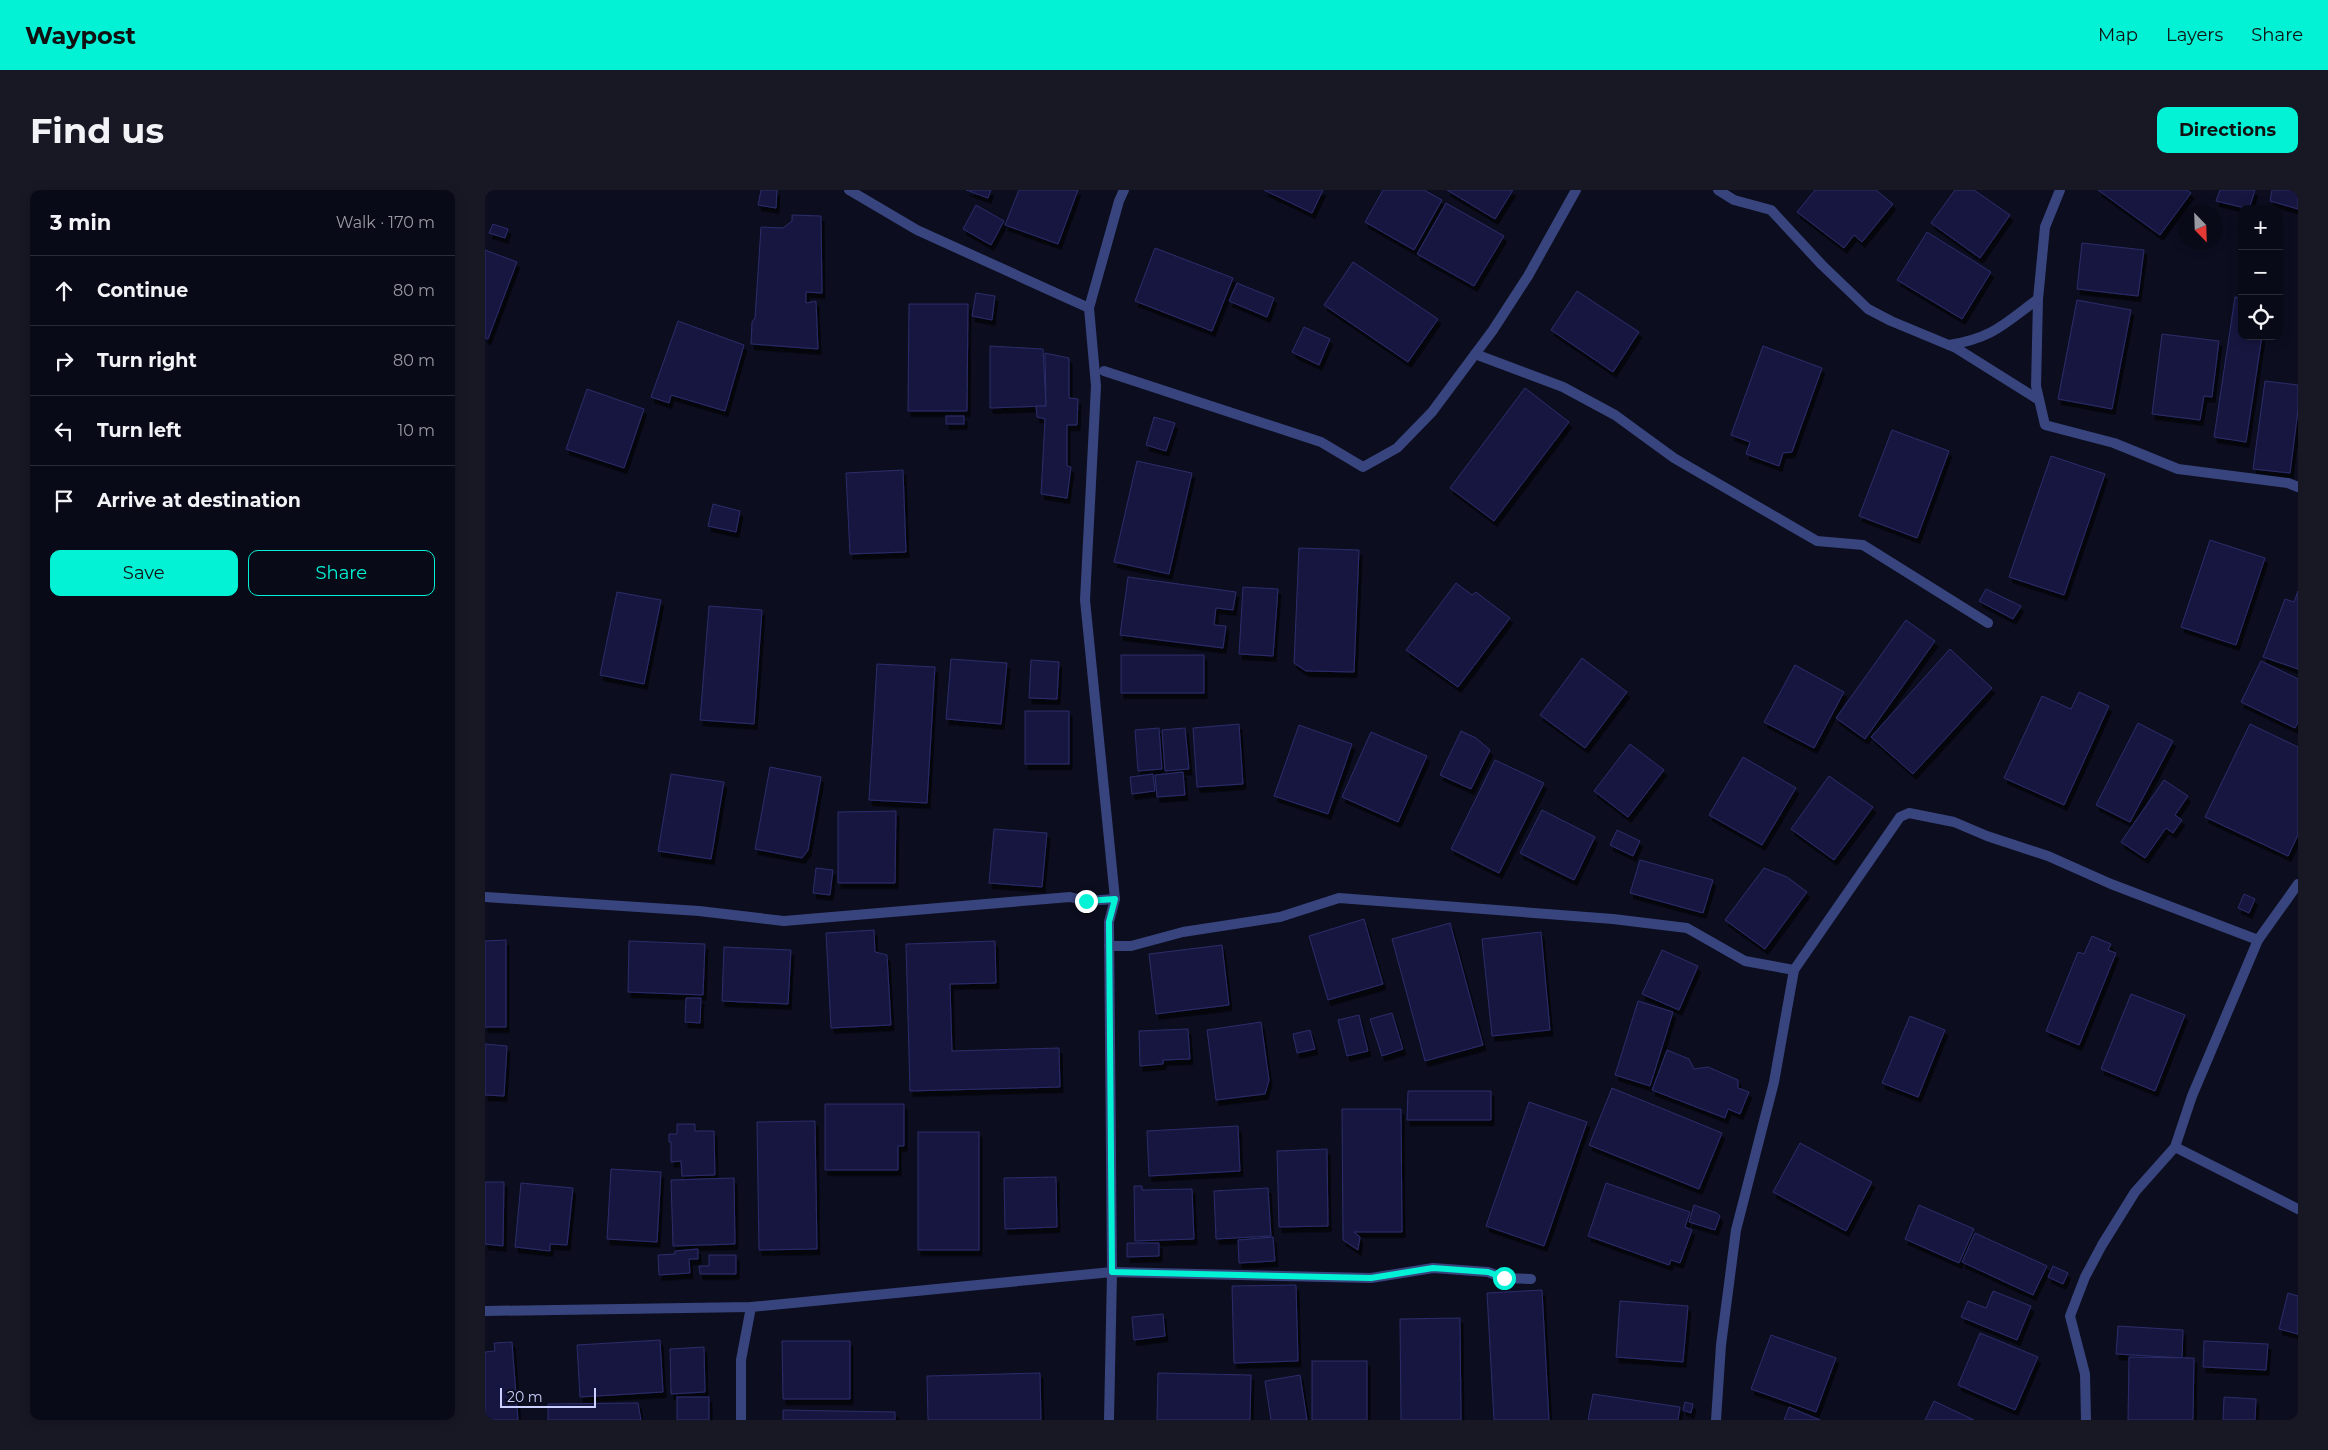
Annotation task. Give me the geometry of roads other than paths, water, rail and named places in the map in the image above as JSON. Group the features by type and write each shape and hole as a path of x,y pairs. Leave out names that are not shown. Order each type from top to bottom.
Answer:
{"street":[{"path":"849,190 917,230 1089,308"},
{"path":"1109,1420 1112,1272 1109,922 1115,899 1085,600 1096,386 1089,308 1119,201 1125,190"},
{"path":"1103,372 1321,442 1363,467 1397,448 1432,412 1475,354 1528,276 1576,190"},
{"path":"1718,190 1734,200 1771,210 1822,265 1868,309 1949,345 2039,400"},
{"path":"2060,190 2045,227 2038,299 2036,386 2045,425 2114,444 2178,469 2288,483 2298,487"},
{"path":"1949,345 1973,342 1993,334 2038,299"},
{"path":"1475,354 1563,387 1615,415 1674,458 1817,541 1863,545 1988,623"},
{"path":"1716,1420 1721,1345 1736,1230 1774,1082 1794,970 1899,817 1909,812 1954,822 1987,836 2048,856 2111,884 2258,940"},
{"path":"2086,1420 2085,1374 2070,1316 2085,1277 2102,1245 2135,1192 2175,1147 2192,1096 2258,940 2298,884"},
{"path":"485,897 699,911 784,921 1069,897 1086,901 1115,899"},
{"path":"1109,946 1131,946 1183,932 1280,917 1339,898 1613,919 1687,928 1745,961 1794,970"},
{"path":"2175,1147 2298,1209"},
{"path":"485,1311 751,1307 1112,1272 1371,1278 1433,1268 1488,1272 1504,1278 1531,1279"},
{"path":"741,1420 741,1360 751,1307"}]}
